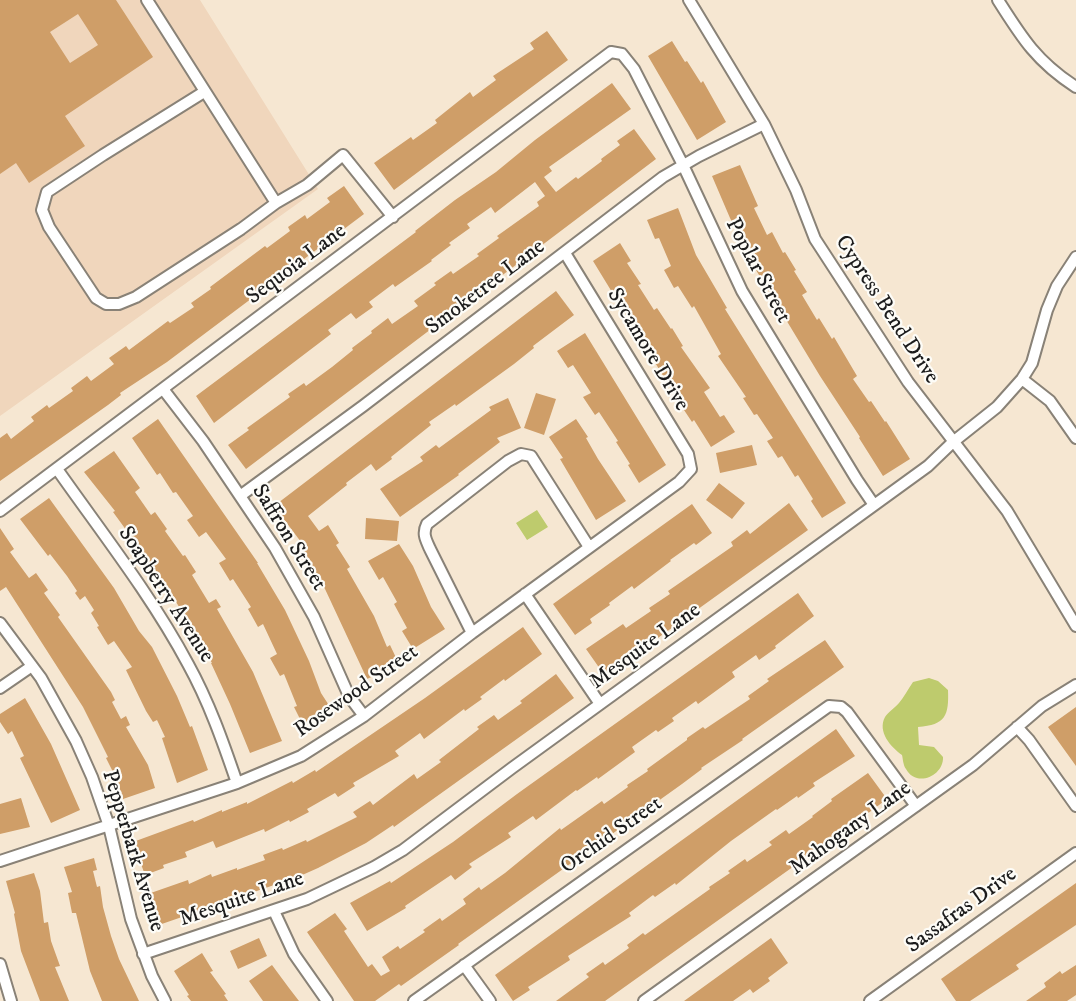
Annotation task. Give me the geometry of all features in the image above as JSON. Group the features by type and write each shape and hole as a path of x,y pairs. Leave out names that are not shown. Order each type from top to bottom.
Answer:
{"street":[{"path":"147,0 276,203"},
{"name":"Cypress Bend Drive","path":"689,0 764,124 796,190 815,239 908,382 1007,511 1076,626"},
{"path":"998,0 1036,56 1055,74 1076,87"},
{"name":"Sequoia Lane","path":"0,511 599,60 611,52 616,52"},
{"name":"Poplar Street","path":"616,52 622,54 634,69 683,165 742,291 874,505"},
{"path":"204,92 103,154 47,192 42,210 49,227 96,298 106,303 119,304 136,297 241,229 276,203 307,185 343,155 355,167 393,217"},
{"name":"Smoketree Lane","path":"240,496 363,406 663,177 764,124"},
{"name":"Sycamore Drive","path":"565,253 688,454 691,469"},
{"name":"Mesquite Lane","path":"143,954 274,911 340,884 403,850 928,466 953,442 997,407 1022,379 1032,363 1047,310 1057,286 1076,257"},
{"path":"1022,379 1050,401 1076,438"},
{"name":"Saffron Street","path":"164,389 203,441 295,581 349,696 364,716"},
{"path":"472,633 424,537 424,530 427,524 508,461 521,454 531,456 589,548"},
{"name":"Rosewood Street","path":"0,861 237,783 301,756 364,716 472,633 679,482 691,469"},
{"name":"Soapberry Avenue","path":"57,470 150,601 184,656 219,731 237,783"},
{"path":"525,594 600,704"},
{"name":"Pepperbark Avenue","path":"0,623 32,666 59,709 92,777 109,826 131,919 143,954 165,1001"},
{"path":"0,688 32,666"},
{"name":"Mahogany Lane","path":"645,1001 973,765 1042,706 1076,685"},
{"name":"Orchid Street","path":"414,1001 823,710 835,705 847,712 915,806"},
{"path":"1017,727 1029,740 1076,806"},
{"name":"Sassafras Drive","path":"870,1001 1076,853"},
{"path":"274,911 294,954 327,1001"},
{"path":"0,964 11,1001"},
{"path":"464,965 490,1001"}],"shaded area":[{"path":"0,0 200,0 318,189 0,416"}],"green space":[{"path":"537,510 548,527 527,540 516,523"},
{"path":"929,678 938,681 948,690 948,706 940,721 918,727 919,745 934,747 943,757 939,770 922,779 911,775 906,769 902,755 886,739 883,723 886,715 899,703 913,682"}],"building":[{"path":"0,0 116,0 153,57 65,116 85,146 29,183 16,163 0,174","holes":["78,14 98,45 70,63 50,32"]},
{"path":"547,31 568,60 394,190 374,163 411,137 413,140 437,123 435,120 470,92 473,97 496,80 493,76 534,49 530,43"},
{"path":"672,41 701,83 703,81 726,122 697,140 648,56"},
{"path":"612,83 631,109 549,167 552,171 544,177 556,192 602,161 601,159 620,145 617,141 634,129 656,159 246,469 228,445 249,430 247,428 290,397 288,394 304,383 306,386 332,367 388,318 392,324 418,306 414,301 436,285 434,283 451,271 453,274 479,256 477,254 499,238 497,236 539,206 537,202 545,196 535,182 495,213 491,207 467,224 470,228 449,243 451,245 432,261 395,287 393,284 369,302 373,307 356,319 351,313 328,330 331,334 214,423 196,396"},
{"path":"740,165 758,206 754,208 767,235 772,232 783,253 785,252 807,292 802,295 817,320 819,318 832,339 834,337 857,376 853,379 886,421 910,459 883,476 756,270 730,218 712,176"},
{"path":"344,186 364,214 167,362 120,393 121,395 108,405 0,481 0,438 7,433 11,439 34,421 31,417 47,405 49,408 73,391 71,388 87,376 91,381 114,364 109,358 126,346 129,350 168,321 170,323 194,307 191,303 211,289 210,287 265,246 267,248 290,231 288,227 305,215 307,219 330,202 327,198"},
{"path":"678,208 696,255 727,308 725,309 846,503 822,518 798,475 795,477 782,456 778,458 767,441 773,438 743,398 746,397 718,356 721,354 694,306 692,308 678,286 674,288 664,270 671,266 659,238 655,239 647,220"},
{"path":"620,243 631,261 627,263 641,284 638,285 654,310 657,308 672,328 683,346 681,347 710,388 704,392 720,417 724,415 735,432 711,447 694,420 692,422 684,410 593,261"},
{"path":"556,291 574,315 533,346 534,348 514,364 456,406 455,404 429,422 431,425 391,457 392,459 376,471 371,464 308,516 319,531 328,525 339,543 336,545 350,567 347,569 374,616 387,647 390,645 399,664 367,679 325,589 299,544 301,542 274,506"},
{"path":"585,333 666,465 639,483 616,442 618,441 599,412 595,415 583,397 591,393 573,365 568,368 557,351"},
{"path":"536,393 556,399 544,435 524,428"},
{"path":"508,398 521,428 497,438 500,442 459,475 400,517 380,489 423,461 420,457 436,445 439,448 491,410 489,407"},
{"path":"158,419 258,563 285,610 321,693 332,710 303,725 294,707 297,706 284,674 280,676 270,658 277,654 263,624 258,627 248,609 251,607 233,579 230,581 219,563 226,559 206,532 199,537 187,520 193,516 176,492 173,493 160,473 157,475 132,438"},
{"path":"576,419 588,437 586,438 598,459 626,501 596,520 560,459 563,458 549,437"},
{"path":"752,445 757,465 720,473 716,453"},
{"path":"114,451 140,488 135,492 151,515 155,512 167,529 165,531 196,572 192,575 209,603 216,599 221,607 217,609 253,672 282,741 250,753 212,663 198,641 200,640 159,575 113,512 115,511 84,472"},
{"path":"719,483 745,503 732,519 706,500"},
{"path":"49,498 114,588 139,631 152,647 190,727 192,726 208,770 177,783 162,738 165,737 157,720 153,722 146,711 126,670 132,667 114,641 108,645 97,627 99,626 91,613 94,610 85,596 80,600 67,576 50,554 48,556 20,519"},
{"path":"789,503 808,530 605,676 586,649 623,624 626,628 651,611 649,608 670,594 668,591 733,546 731,542 747,530 750,534"},
{"path":"692,504 712,533 670,560 634,589 632,586 609,603 610,605 590,619 592,623 575,635 553,604"},
{"path":"366,518 399,521 397,541 365,539"},
{"path":"0,528 14,549 10,552 29,578 36,573 48,590 44,593 60,615 58,617 111,692 115,700 112,702 121,719 126,716 130,725 126,727 148,765 155,788 123,799 106,758 108,757 83,707 6,587 0,591"},
{"path":"399,544 413,566 431,607 445,629 413,649 402,631 407,628 394,604 397,602 383,577 379,580 368,561"},
{"path":"798,593 814,616 775,646 776,648 759,660 756,655 732,672 735,677 698,704 696,701 672,718 674,721 658,732 656,730 632,747 635,752 598,779 597,777 576,790 536,820 533,816 508,833 511,837 469,864 472,867 455,880 451,875 405,906 406,908 367,931 350,903 390,881 391,883 453,842"},
{"path":"523,627 542,654 505,681 504,679 480,697 482,699 465,711 464,709 424,739 420,733 395,751 399,756 353,783 355,786 338,797 335,793 307,809 309,812 290,822 289,820 265,832 264,829 216,848 213,841 185,852 187,857 163,865 164,868 145,875 133,842 193,820 194,822 222,810 222,812 247,802 247,804 315,770 316,772 425,698"},
{"path":"825,640 844,667 701,768 459,945 401,986 399,984 375,1001 354,1001 307,932 335,913 347,929 344,931 368,967 372,964 381,976 390,971 382,957 398,946 400,949 425,932 423,930 440,918 442,921 466,904 463,899 479,887 481,890 505,873 560,828 561,830 602,801 604,804 628,787 627,785 648,771 647,769 687,738 703,727 705,729 750,699 748,696 769,681 767,679"},
{"path":"556,674 574,698 394,827 393,825 366,843 300,876 156,926 145,895 188,880 189,884 211,874 212,877 265,860 263,855 282,848 283,850 306,840 307,842 357,817 353,812 370,801 373,805 414,774 417,779 441,762 439,760 479,729 477,727 494,715 498,720"},
{"path":"25,698 51,744 80,810 51,823 20,758 24,756 12,731 8,734 0,722 0,714"},
{"path":"1076,707 1076,766 1048,727"},
{"path":"836,729 855,756 813,783 815,786 798,798 797,796 776,809 731,841 676,885 675,883 655,897 653,895 629,913 631,916 568,956 570,960 528,987 530,990 513,1001 495,975"},
{"path":"868,773 887,799 867,814 605,1001 556,1001 589,977 586,974 603,962 605,965 629,948 627,945 710,889 709,887 730,873 728,871 745,859 747,862 772,845 769,842 786,830 789,834 813,817 832,801 831,799"},
{"path":"21,798 30,827 0,834 0,804"},
{"path":"94,858 97,870 93,871 97,887 100,886 111,936 139,1001 102,1001 90,971 76,913 72,913 68,893 72,892 64,867"},
{"path":"34,873 40,891 44,923 48,922 51,941 60,966 55,967 69,1001 40,1001 21,951 15,913 6,881"},
{"path":"1076,883 1076,925 1016,965 1019,969 970,1001 956,1001 941,979"},
{"path":"259,938 267,956 238,969 230,951"},
{"path":"771,938 788,963 768,978 770,981 753,993 750,989 733,1001 684,1001"},
{"path":"202,953 213,971 210,972 226,994 224,995 228,1001 191,1001 187,996 189,995 174,971"},
{"path":"272,965 299,1001 263,1001 249,981"},
{"path":"1076,965 1076,995 1067,1001 1026,1001 1046,987 1044,983 1060,971 1062,974"}]}
